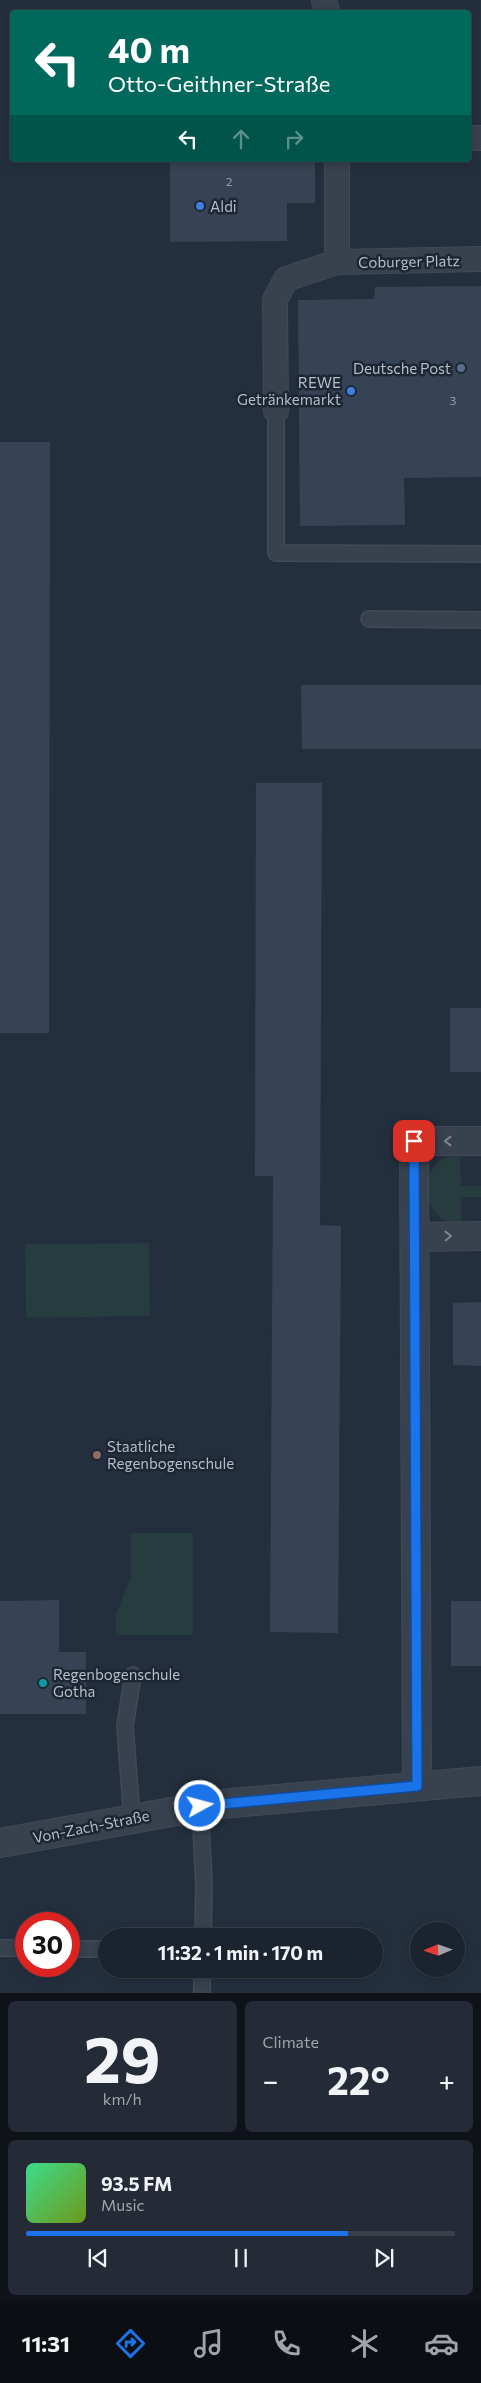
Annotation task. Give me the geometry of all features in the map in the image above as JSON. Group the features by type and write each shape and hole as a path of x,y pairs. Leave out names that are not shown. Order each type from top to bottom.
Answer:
{"street":[{"name":"Coburger Platz","path":"337,162 337,262"},
{"name":"Coburger Platz","path":"276,411 276,300 286,278 337,262 481,259"},
{"path":"417,1786 416,1237 414,1141 481,1141"},
{"path":"416,1237 481,1236"},
{"name":"Von-Zach-Straße","path":"0,1843 200,1806 481,1781"}],"lane":[{"path":"276,411 276,553 481,554"},
{"path":"369,619 481,620"},
{"path":"132,1819 126,1726 133,1675"},
{"path":"200,1806 204,1884 203,1928"},
{"path":"0,1948 15,1948"},
{"path":"80,1949 98,1949"},
{"path":"202,1978 202,1993"}],"green space":[{"path":"460,1156 461,1186 481,1186 481,1197 461,1197 461,1225 445,1220 436,1213 431,1206 427,1188 428,1179 437,1163 446,1157"},
{"path":"149,1243 150,1316 26,1318 25,1244"},
{"path":"131,1533 193,1533 193,1635 116,1635 116,1614 131,1577"}],"building":[{"path":"170,162 315,162 315,203 287,203 287,241 170,242"},
{"path":"481,286 481,477 404,478 405,525 300,526 298,300 374,299 375,287"},
{"path":"0,442 50,442 49,1033 0,1033"},
{"path":"301,685 481,685 481,749 302,749"},
{"path":"256,783 322,783 320,1225 341,1226 338,1633 270,1632 273,1176 255,1176"},
{"path":"450,1008 481,1008 481,1072 450,1072"},
{"path":"481,1302 481,1366 453,1365 453,1303"},
{"name":"Regenbogenschule Gotha","path":"59,1600 59,1652 86,1652 86,1714 0,1714 0,1601"},
{"path":"451,1601 481,1601 481,1666 451,1666"}],"place":[{"name":"Aldi","path":"200,206"},
{"name":"Deutsche Post","path":"461,368"},
{"name":"REWE Getränkemarkt","path":"351,391"},
{"name":"Staatliche Regenbogenschule","path":"97,1455"},
{"name":"Regenbogenschule Gotha","path":"43,1683"}],"route":[{"path":"200,1806 417,1786 416,1237 414,1141"}]}
